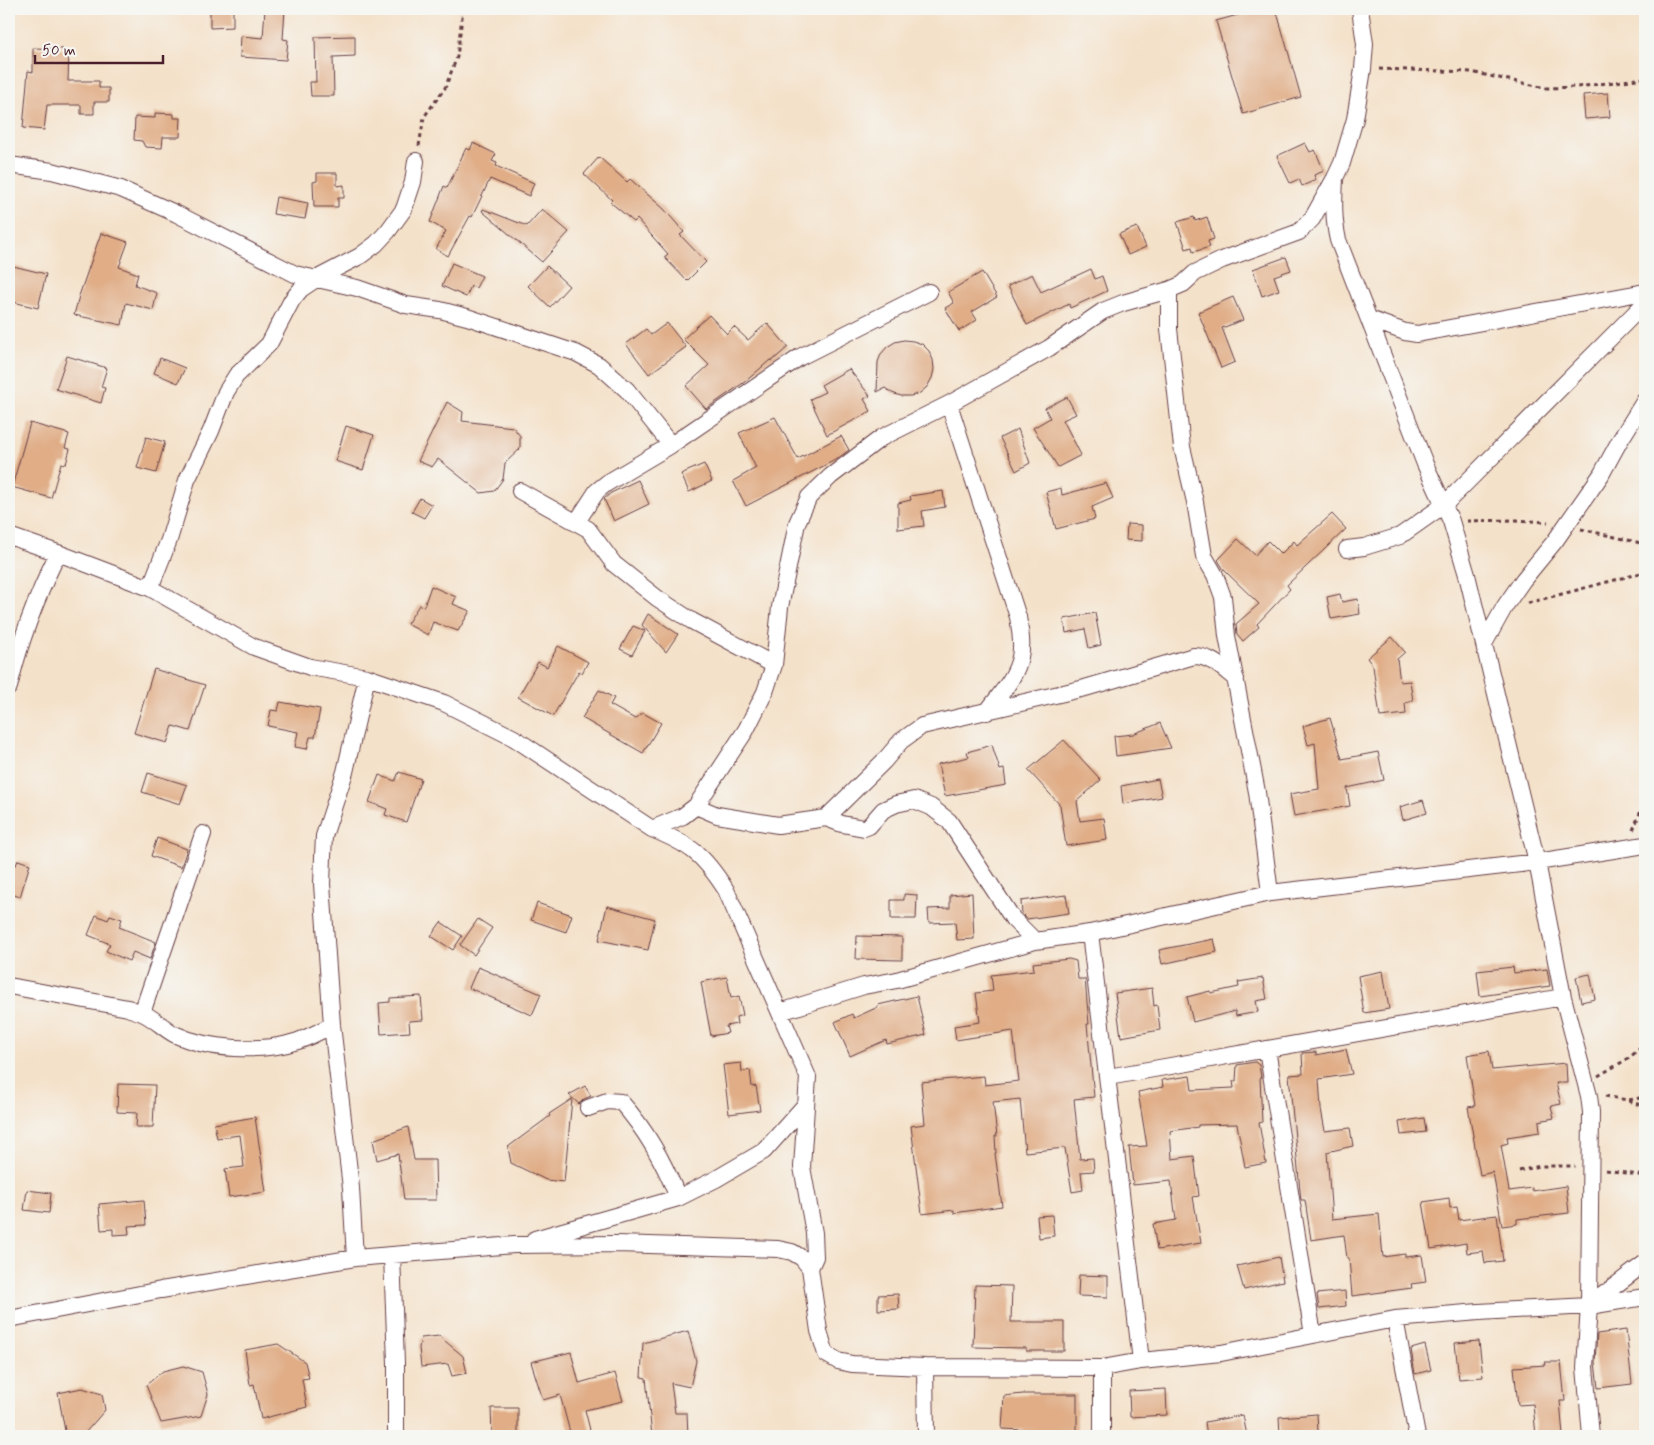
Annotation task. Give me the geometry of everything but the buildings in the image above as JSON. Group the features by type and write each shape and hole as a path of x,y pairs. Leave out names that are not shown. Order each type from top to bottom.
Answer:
{"street":[{"path":"652,829 683,816 696,806 746,730 765,692 774,665 780,607 797,523 809,497 831,476 881,438 949,404 1049,348 1104,311 1183,284 1195,273 1222,260 1299,232 1312,219 1335,178 1351,137 1363,69 1365,44 1360,9"},
{"path":"150,588 169,540 187,480 211,431 226,392 236,376 269,344 292,300 301,290 316,279 360,256 376,244 388,231 404,209 413,182 416,161"},
{"path":"9,165 52,171 121,189 177,214 295,274 357,288 406,306 440,310 466,317 576,353 600,365 627,390 670,445"},
{"path":"1335,178 1333,206 1338,240 1424,464 1451,521 1485,642 1536,862 1563,997 1587,1089 1591,1112 1589,1306 1585,1367 1591,1436"},
{"path":"1169,290 1169,329 1182,447 1195,502 1204,556 1216,575 1223,596 1227,636 1257,792 1270,893"},
{"path":"576,523 597,491 607,483 670,445 800,356 929,292"},
{"path":"1369,319 1405,332 1417,334 1645,292"},
{"path":"1347,549 1364,547 1400,536 1444,505 1645,303"},
{"path":"1485,642 1505,606 1523,580 1566,526 1601,475 1645,400"},
{"path":"949,404 1018,617 1021,642 1020,657 1015,672 987,712"},
{"path":"520,491 588,529 614,564 657,598 692,621 774,665"},
{"path":"9,536 150,588 254,647 310,667 367,677 444,703 514,738 652,829 676,839 696,851 726,890 808,1077 802,1167 814,1233 815,1257 810,1268"},
{"path":"9,687 27,625 40,591 58,553"},
{"path":"826,818 901,742 914,731 934,723 1086,688 1194,656 1204,656 1213,660 1236,679"},
{"path":"355,1258 351,1188 332,1025 322,884 324,836 345,772 367,677"},
{"path":"696,806 717,815 778,825 826,818 842,824 864,828 869,826 883,810 896,804 914,800 931,807 949,821 1013,919 1036,941"},
{"path":"142,1013 203,834"},
{"path":"780,1012 864,986 897,980 1036,941 1090,933 1270,893 1536,862 1645,845"},
{"path":"1090,933 1142,1361"},
{"path":"9,986 128,1008 142,1013 174,1034 200,1043 226,1047 267,1048 303,1039 332,1025"},
{"path":"1108,1077 1563,997"},
{"path":"1267,1049 1314,1335"},
{"path":"588,1108 607,1101 621,1102 632,1114 650,1141 669,1176 678,1198"},
{"path":"514,1245 678,1198 716,1179 764,1151 806,1104"},
{"path":"9,1319 161,1290 355,1258 514,1245 617,1244 778,1249 792,1252 802,1258 810,1268 820,1331 826,1354 838,1361 852,1364 925,1367 1102,1368 1142,1361 1222,1353 1395,1319 1589,1306 1645,1297"},
{"path":"392,1255 396,1363 396,1436"},
{"path":"1589,1306 1645,1263"},
{"path":"1395,1319 1417,1436"},
{"path":"925,1367 926,1436"},
{"path":"1102,1368 1102,1436"}],"path":[{"path":"416,161 424,117 445,88 457,57 464,9"},
{"path":"1363,69 1471,72 1546,88 1578,87 1645,78"},
{"path":"1451,521 1532,520 1645,544"},
{"path":"1526,604 1645,572"},
{"path":"1626,848 1645,801"},
{"path":"1587,1089 1645,1044"},
{"path":"1587,1089 1645,1107"},
{"path":"1626,1100 1645,1097"}]}
